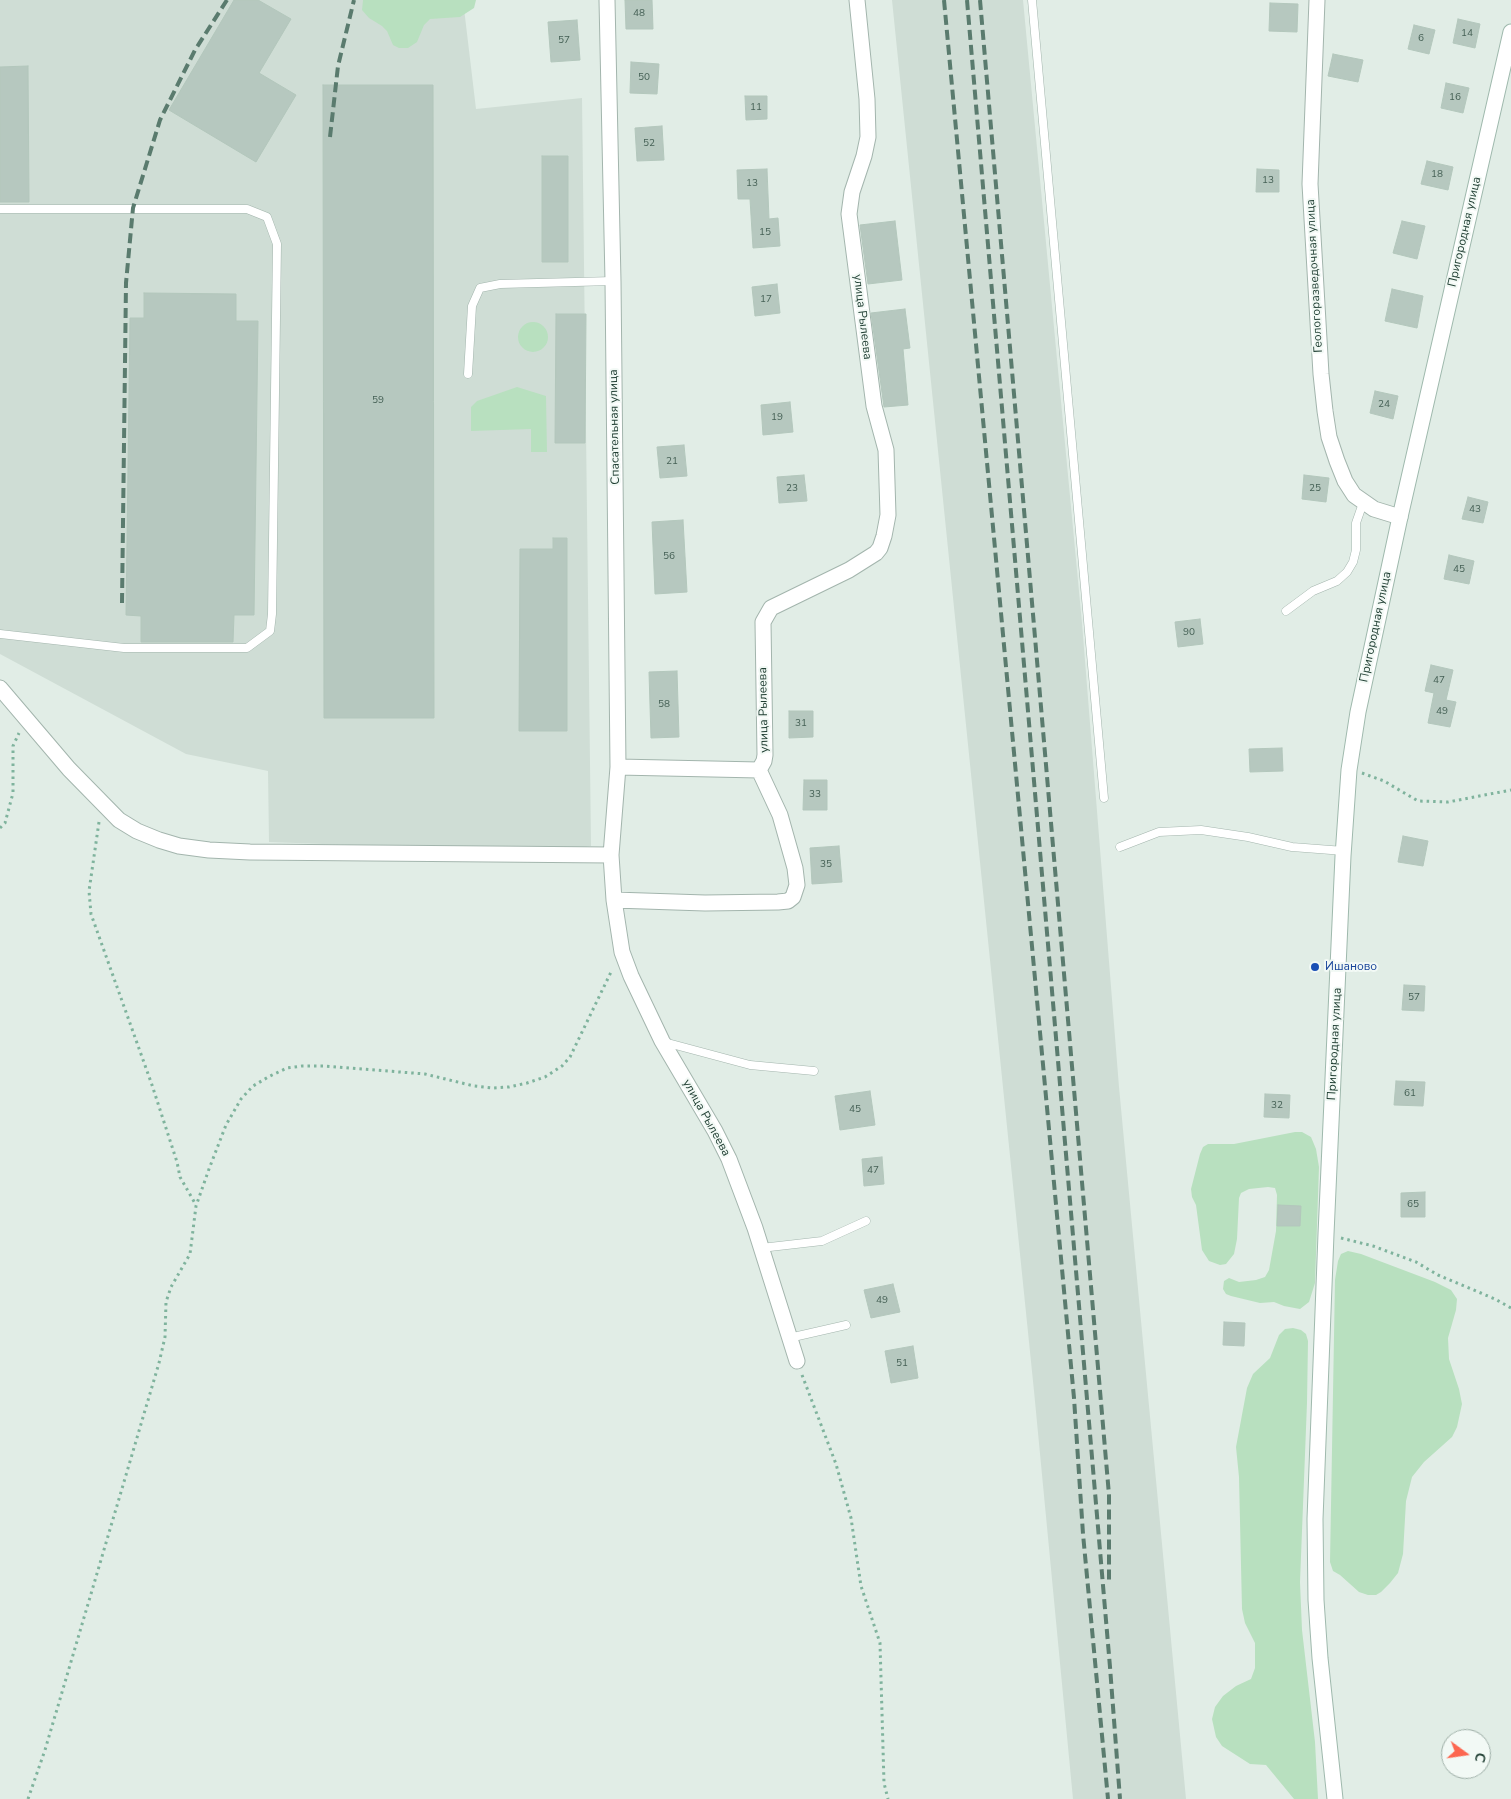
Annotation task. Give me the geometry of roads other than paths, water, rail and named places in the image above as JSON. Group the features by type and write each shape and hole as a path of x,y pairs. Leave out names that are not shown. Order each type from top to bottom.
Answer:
{"street":[{"name":"Спасательная улица","path":"607,0 614,281 618,767 612,855 614,900"},
{"name":"улица Рылеева","path":"797,1361 762,1248 729,1159 715,1131 662,1041 622,952 614,900 706,903 778,902 788,901 793,897 797,885 790,847 780,814 759,770 765,755 763,622 771,608 779,602 849,570 876,553 884,536 888,515 886,450 874,406 849,214 852,192 868,137 866,89 856,0"},
{"name":"Геологоразведочная улица","path":"1317,0 1310,184 1321,374 1328,428 1334,453 1345,481 1354,495 1374,509 1400,517"},
{"name":"Пригородная улица","path":"1335,1799 1320,1658 1316,1600 1315,1519 1326,1234 1349,770 1358,712 1400,517 1511,32"},
{"path":"0,688 69,769 120,820 137,832 179,846 250,852 612,855"},
{"path":"618,767 759,770"}],"lane":[{"path":"1032,0 1104,798"},
{"path":"0,209 247,209 267,217 277,244 272,614 270,631 247,648 124,648 0,634"},
{"path":"468,374 472,306 480,288 500,284 614,281"},
{"path":"1286,611 1313,591 1337,581 1347,572 1353,562 1356,550 1356,523 1363,503"},
{"path":"1120,847 1159,832 1201,830 1248,837 1292,847 1344,851"},
{"path":"662,1041 750,1065 814,1071"},
{"path":"762,1248 822,1241 866,1221"},
{"path":"789,1338 846,1325"}],"railway":[{"path":"122,603 126,283 133,208 160,120 195,50 227,0"},
{"path":"330,137 338,66 354,0"},
{"path":"944,0 1074,1398 1083,1534 1108,1799"},
{"path":"967,0 1120,1799"},
{"path":"980,0 1109,1495 1109,1582"}],"place":[{"name":"Ишаново","path":"1315,967"}]}
